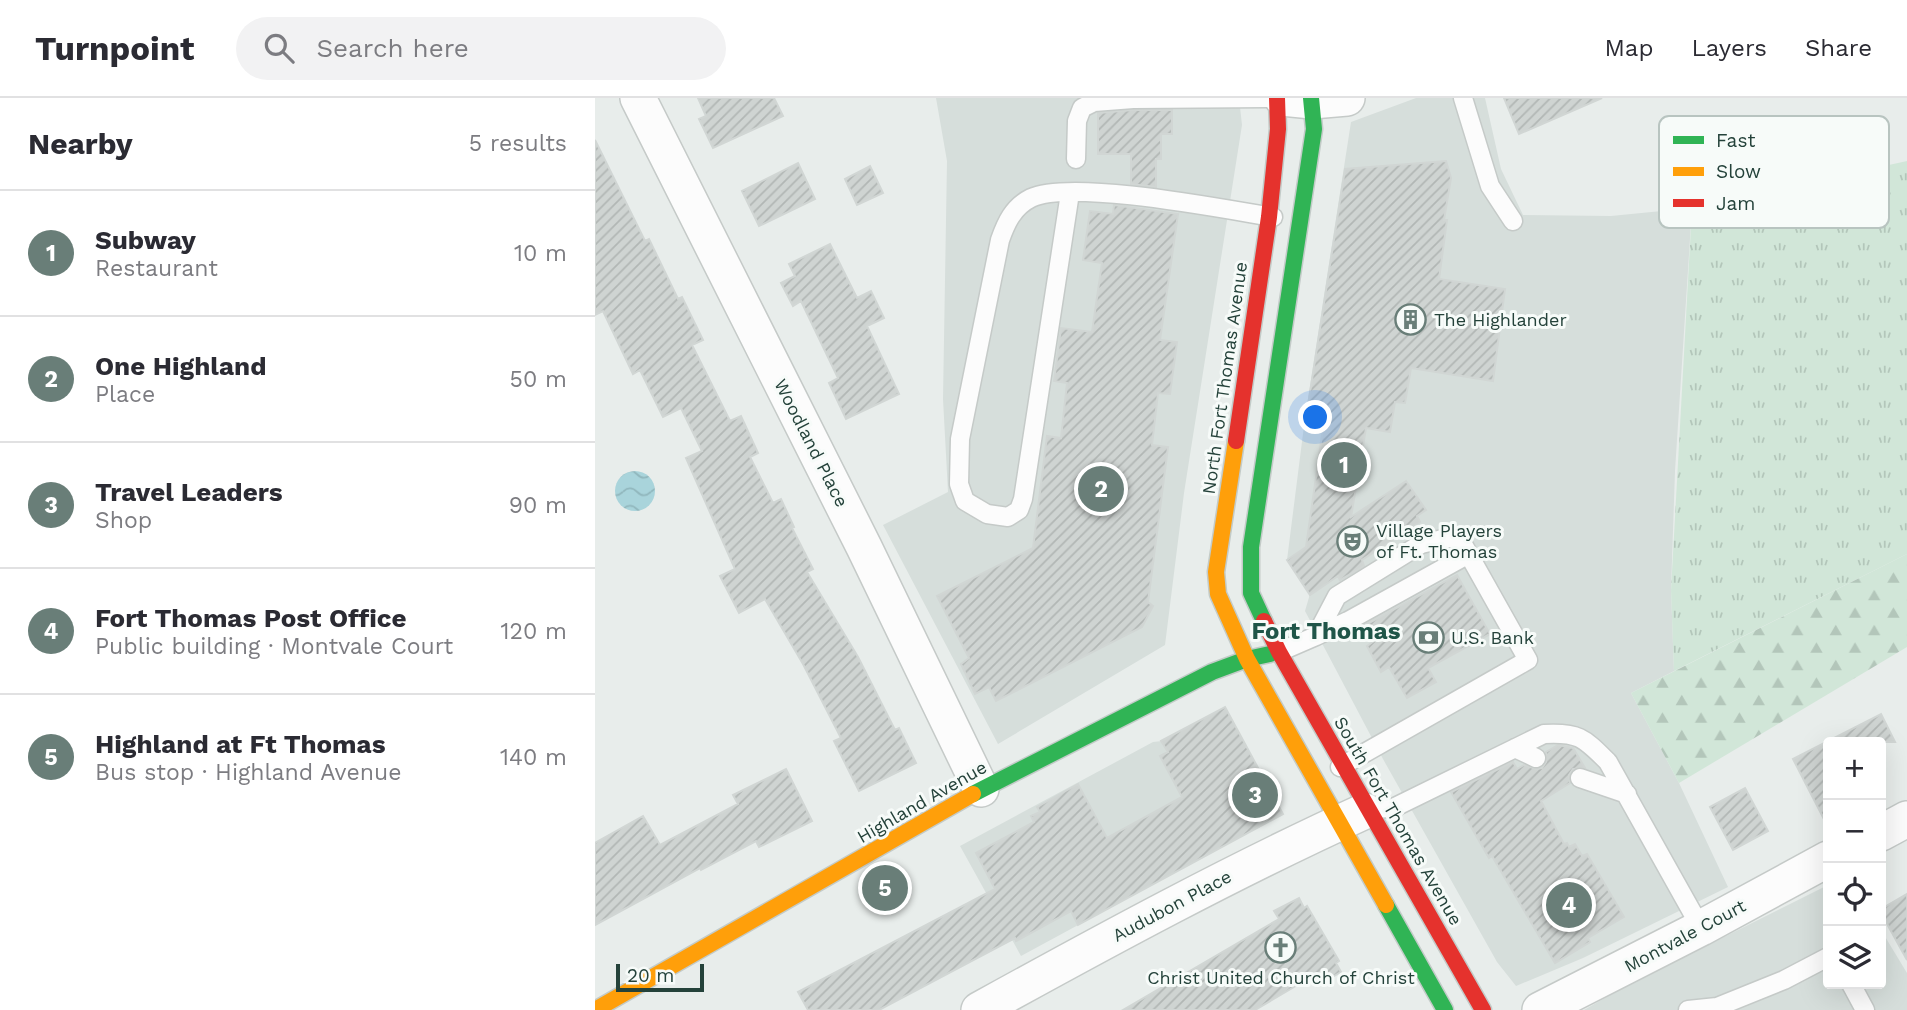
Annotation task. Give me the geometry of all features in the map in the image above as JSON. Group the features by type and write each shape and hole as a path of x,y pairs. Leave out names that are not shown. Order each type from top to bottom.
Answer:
{"main road":[{"name":"North Fort Thomas Avenue","path":"1247,659 1218,594 1216,572 1269,217 1278,129 1277,98"},
{"path":"1279,652 1251,593 1251,547 1314,129 1302,99"},
{"name":"Highland Avenue","path":"595,1010 981,789 1212,672 1247,659 1279,652"},
{"name":"South Fort Thomas Avenue","path":"1279,652 1343,765 1353,816 1445,1010"},
{"name":"South Fort Thomas Avenue","path":"1247,659 1317,781 1353,816 1483,1010"}],"street":[{"name":"Woodland Place","path":"638,98 864,547 981,789"},
{"path":"1302,99 1347,98"},
{"name":"Audubon Place","path":"979,1010 1177,903 1353,816"},
{"path":"1886,830 1907,819"},
{"name":"Montvale Court","path":"1540,1010 1823,862"}],"lane":[{"path":"1076,159 1077,121 1082,108 1094,102 1133,99 1268,98"},
{"path":"1463,98 1490,186 1513,221"},
{"path":"1070,193 1023,499 1019,510 1008,517 987,514 965,501 959,484 960,439 1000,240 1011,215 1031,198 1047,193 1086,192 1177,202 1300,222"},
{"path":"1316,636 1337,596 1421,544 1447,538 1460,539 1528,660 1317,781"},
{"path":"1279,652 1348,621 1469,554"},
{"path":"1353,816 1393,808 1544,734 1567,732 1588,742 1608,762 1701,928"},
{"path":"1515,748 1536,758"},
{"path":"1580,778 1627,794"},
{"path":"1688,1010 1715,1009 1784,980 1823,960"},
{"path":"1854,989 1865,1010"}],"shaded area":[{"path":"936,98 1239,98 1242,125 1184,493 1165,645 998,744 883,525 948,492 943,399 947,161"},
{"path":"1416,98 1485,98 1501,169 1523,215 1611,216 1659,211 1659,228 1691,228 1675,471 1671,590 1674,671 1631,693 1679,783 1728,887 1583,958 1516,986 1497,962 1383,759 1305,611 1310,594 1287,560 1305,418 1351,122"},
{"path":"1225,707 1283,814 1021,956 960,846 1153,742 1162,741"},
{"path":"1823,888 1823,989 1886,989 1886,938 1907,973 1907,1010 1584,1010 1624,987"}],"green space":[{"path":"1907,161 1907,554 1674,671 1671,590 1691,228 1889,228 1889,165"},
{"path":"1907,554 1907,647 1679,783 1631,693"}],"water":[{"path":"635,471 649,477 655,491 649,505 635,511 621,505 615,491 621,477"}],"building":[{"path":"698,98 774,98 783,116 713,148 699,119 706,116"},
{"path":"1504,98 1602,98 1519,134"},
{"path":"1172,110 1172,134 1161,134 1161,159 1156,159 1156,187 1131,184 1131,154 1098,154 1098,113"},
{"path":"595,140 645,241 649,239 678,299 682,297 703,340 692,345 730,421 741,416 758,453 750,457 773,503 781,499 813,569 807,572 858,657 895,730 899,728 916,763 859,791 834,741 841,738 803,664 765,599 739,613 720,576 735,569 686,458 702,451 681,408 663,417 640,370 633,374 603,311 595,315"},
{"path":"1446,161 1451,178 1439,279 1505,289 1493,381 1411,368 1405,403 1395,402 1390,432 1366,428 1351,517 1406,481 1426,510 1417,516 1420,522 1362,560 1364,566 1340,580 1338,576 1310,595 1287,560 1306,547 1324,421 1306,418 1345,169"},
{"path":"798,163 815,199 759,226 742,191"},
{"path":"870,166 883,193 857,205 845,179"},
{"path":"1114,205 1178,214 1160,340 1177,342 1170,394 1158,393 1152,445 1168,447 1148,602 1153,606 1142,627 996,701 989,687 975,694 961,664 969,658 937,596 1033,548 1047,436 1061,438 1067,383 1054,381 1061,328 1092,332 1102,263 1083,260 1090,211 1113,214"},
{"path":"830,244 857,298 871,291 884,318 867,326 899,394 846,419 829,383 838,378 801,301 793,306 781,283 795,276 789,264"},
{"name":"U.S. Bank","path":"1457,575 1490,634 1428,668 1436,682 1407,698 1389,667 1381,672 1367,646 1374,641 1365,625"},
{"path":"1225,707 1283,814 1078,925 1071,911 879,1010 808,1010 798,992 995,889 976,853 1034,822 1031,816 1040,812 1037,807 1078,784 1107,838 1182,797 1160,756 1168,752 1161,741"},
{"path":"1881,714 1895,742 1886,742 1886,737 1836,737"},
{"path":"1823,744 1823,817 1793,759"},
{"path":"1558,745 1573,748 1585,768 1573,769 1569,775 1570,783 1541,801 1564,844 1567,843 1569,847 1575,844 1582,856 1587,854 1624,917 1588,938 1590,942 1555,963 1451,792 1513,762 1517,769 1524,765 1542,768 1546,762 1546,752"},
{"path":"786,769 812,821 759,847 756,841 595,925 595,843 643,816 660,845 738,804 733,795"},
{"path":"1745,788 1768,831 1733,850 1710,807"},
{"path":"1907,894 1907,960 1886,922 1886,906"},
{"name":"Christ United Church of Christ","path":"1299,898 1304,908 1307,906 1339,961 1336,963 1341,972 1317,986 1311,977 1255,1010 1123,1010 1279,919 1274,911"}],"traffic: fast":[{"path":"1264,621 1251,593 1251,547 1314,129 1311,98"},
{"path":"973,794 1212,672 1270,654"},
{"path":"1386,905 1445,1010"}],"traffic: slow":[{"path":"1236,441 1216,572 1218,594 1247,659 1386,905"},
{"path":"595,1010 973,794"}],"traffic: jam":[{"path":"1236,441 1269,217 1278,129 1277,98"},
{"path":"1264,621 1279,652 1483,1010"}],"place":[{"name":"The Highlander","path":"1411,320"},
{"name":"Subway","path":"1344,465"},
{"name":"One Highland","path":"1101,489"},
{"name":"Village Players of Ft. Thomas","path":"1353,541"},
{"name":"U.S. Bank","path":"1428,638"},
{"name":"Travel Leaders","path":"1255,795"},
{"name":"Highland at Ft Thomas","path":"885,888"},
{"name":"Fort Thomas Post Office","path":"1569,905"},
{"name":"Christ United Church of Christ","path":"1281,947"}],"district":[{"name":"Fort Thomas","path":"1326,631"}]}
